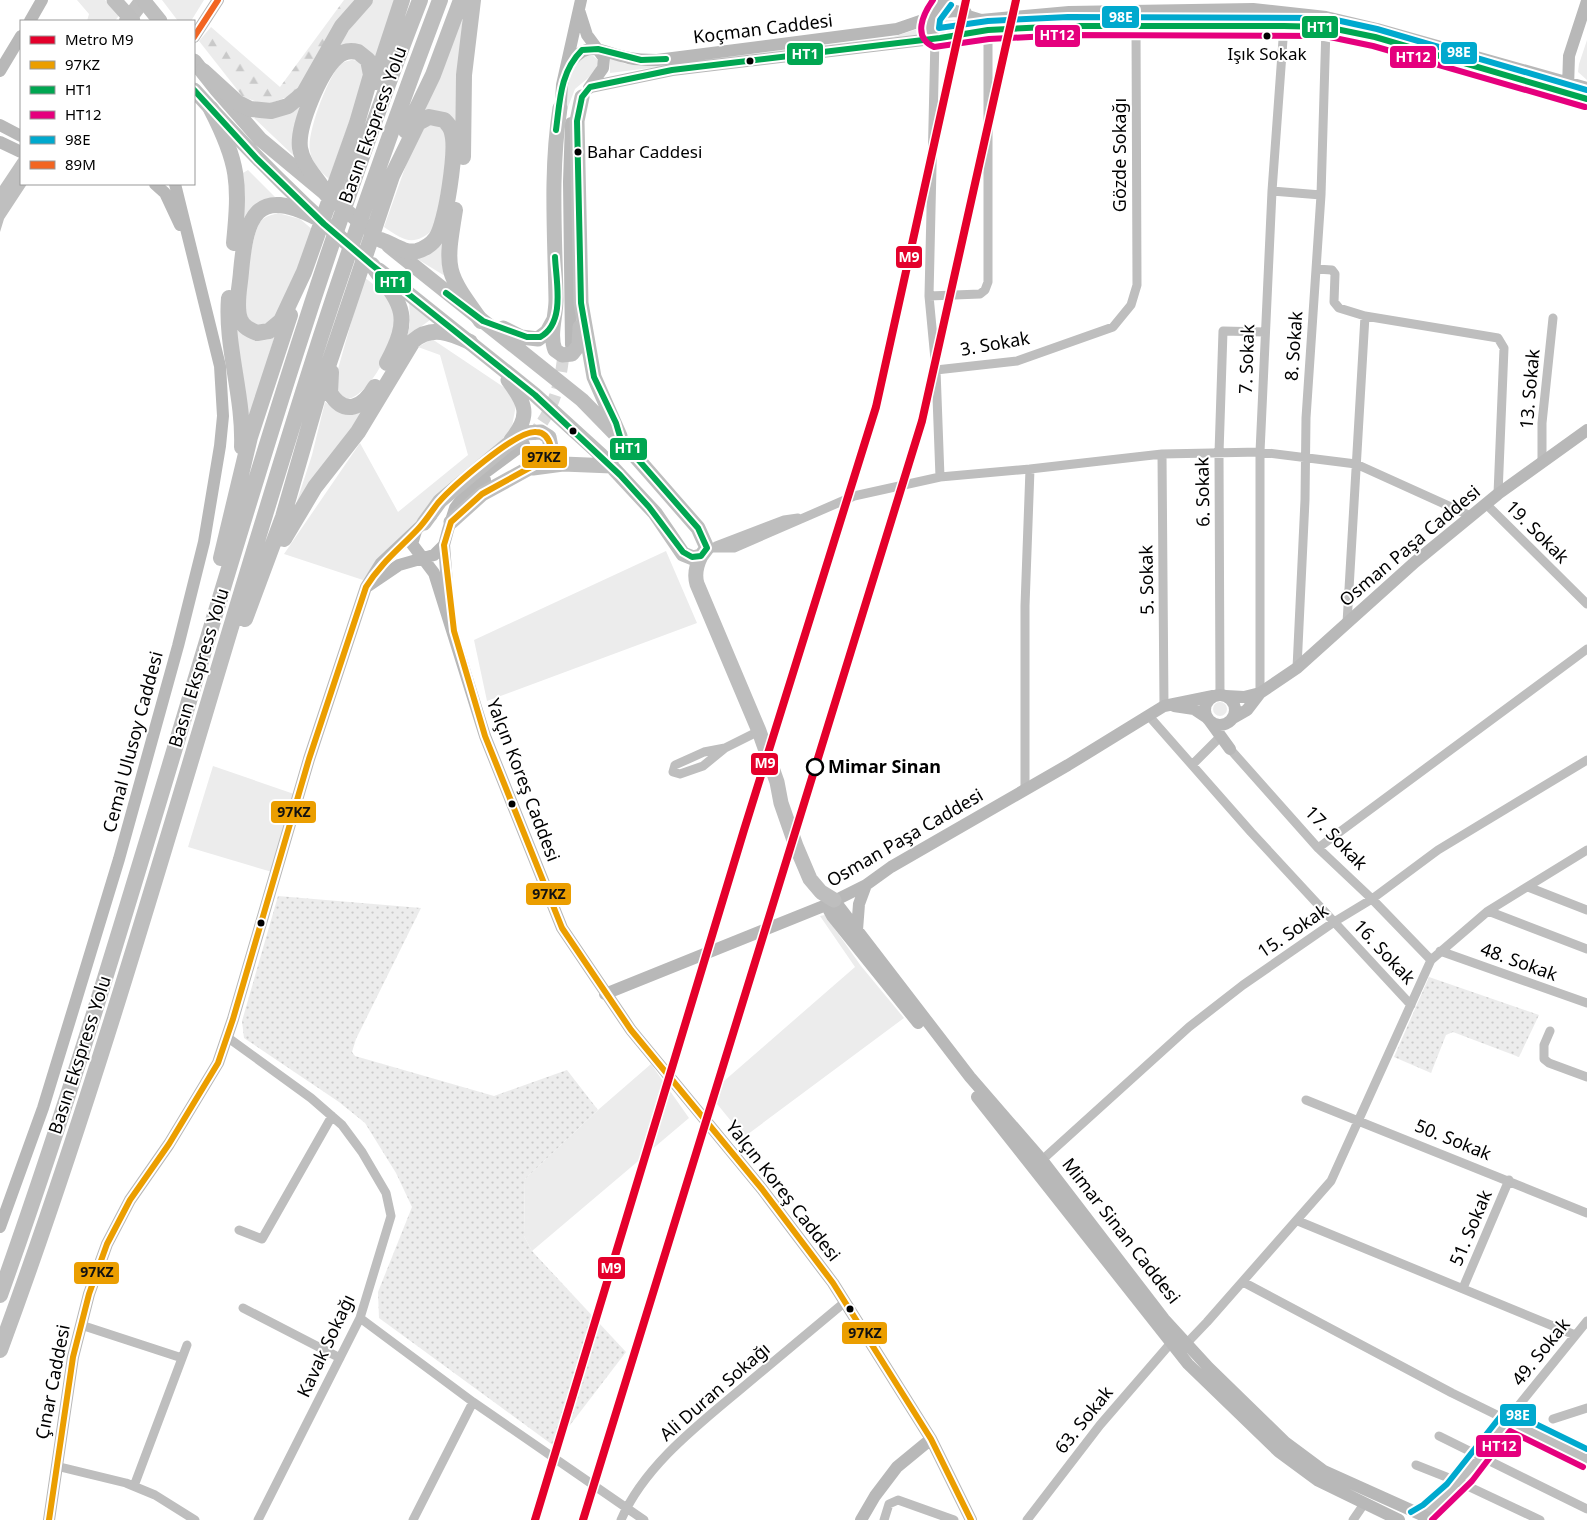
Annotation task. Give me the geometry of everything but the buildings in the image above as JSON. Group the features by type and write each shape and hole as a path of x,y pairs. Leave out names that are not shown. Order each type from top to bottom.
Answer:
{"highway":[{"path":"198,66 238,103 250,109 271,111 288,106 304,93 333,40 350,16 365,0"},
{"path":"357,123 369,100 402,0"},
{"name":"Basın Ekspress Yolu","path":"0,1295 51,1150 306,321 380,105 420,0"},
{"name":"Basın Ekspress Yolu","path":"0,1350 77,1130 332,303 378,169 440,0"},
{"path":"191,763 201,748 210,724 246,615 283,517 318,396 405,134 433,75 461,0"},
{"path":"473,0 464,75 464,146 448,260 455,284 481,320"},
{"path":"184,719 190,667 232,516 250,437 304,272 357,123 371,70 368,60 364,55 350,50 337,56 328,68 311,102 301,129 300,147 304,161 327,195"},
{"path":"211,109 231,150 238,189 228,321 240,398 242,435 232,516"},
{"path":"381,240 400,249 417,251 430,245 439,233 445,210 454,152 452,133 444,120 429,117 418,123 392,176"},
{"path":"304,272 285,313 275,328 257,333 245,327 240,320 239,295 245,235 252,218 260,211 278,204 297,207 317,218"},
{"path":"336,345 330,376 330,393 340,405 354,407 361,404 372,392 394,351 402,329 401,308 395,294 372,265"},
{"path":"246,615 301,507 358,432 413,341 426,332 436,331 455,335 470,342"}],"main road":[{"path":"31,20 42,0"},
{"path":"114,0 132,20"},
{"path":"143,0 159,20"},
{"path":"195,35 218,0"},
{"path":"935,38 930,34 934,15 944,0"},
{"path":"960,35 968,25 962,0"},
{"path":"1217,10 1237,0"},
{"path":"1547,76 1555,74 1558,70 1587,1"},
{"path":"560,108 568,346 570,131 572,118 604,64 602,53 587,35 580,5"},
{"path":"580,5 562,86 554,166 555,317 553,346 558,353 568,356 577,348 580,342 581,303 577,121 586,92"},
{"path":"967,15 981,20 1069,12 1217,10 1254,5 1326,17 1377,29 1567,82 1585,95"},
{"path":"1189,26 1211,18 1246,17 1254,5"},
{"name":"Koçman Caddesi","path":"598,49 629,58 673,58 897,29 934,15 955,11 967,15"},
{"path":"960,35 988,30 1136,25 1326,27 1375,37 1585,95"},
{"path":"1567,82 1569,56 1576,30"},
{"name":"Koçman Caddesi","path":"586,92 672,70 960,35"},
{"path":"0,71 20,38"},
{"path":"567,67 582,50 598,49"},
{"path":"198,66 260,139 381,240 523,351 582,400 621,440 698,528 707,551"},
{"path":"195,91 262,164 317,218 372,265 534,394 612,466 655,512 682,554 693,558 707,551"},
{"path":"0,125 20,135"},
{"path":"0,142 19,151"},
{"name":"Cemal Ulusoy Caddesi","path":"156,185 165,193 192,255"},
{"name":"Cemal Ulusoy Caddesi","path":"0,1227 43,1108 116,868 148,757 204,542 223,416 220,366 175,185"},
{"path":"581,303 594,377 621,440"},
{"path":"481,320 522,337 533,339 542,337 551,327 555,317"},
{"path":"493,360 522,399 524,410 517,433 507,445"},
{"name":"Osman Paşa Caddesi","path":"1231,720 1247,710 1260,693 1297,668 1498,494 1587,430"},
{"path":"420,527 440,501 507,445 525,433 541,432 549,438 552,447 547,456 482,494 451,522"},
{"path":"454,631 444,545 455,508 463,497 538,438"},
{"name":"Çınar Caddesi","path":"49,1520 73,1357 89,1294 107,1244 130,1200 169,1144 218,1063 309,760 366,587 380,563 447,502 524,444"},
{"path":"529,468 563,464 612,466"},
{"name":"Yalçın Koreş Caddesi","path":"420,527 412,544 434,573 454,631 485,736 562,928 605,994 632,1030 762,1189 845,1302 931,1439 971,1520"},
{"path":"366,587 399,565 434,555 444,545"},
{"path":"707,551 696,564 694,576 759,730 777,782 781,802 793,838 810,879 830,903"},
{"name":"Osman Paşa Caddesi","path":"605,994 830,903 866,885 891,867 1068,765 1164,706 1220,696 1244,697 1260,693"},
{"path":"1207,719 1205,705 1220,696 1235,707 1227,735 1230,749"},
{"path":"1164,706 1194,709 1207,719 1220,725 1231,720"},
{"name":"17. Sokak","path":"1207,719 1230,749"},
{"path":"856,930 859,904 866,885"},
{"name":"Mimar Sinan Caddesi","path":"830,903 856,930 970,1076 1042,1160 1186,1344 1284,1442 1324,1471 1424,1519"},
{"name":"Mimar Sinan Caddesi","path":"830,903 832,916 1034,1168 1170,1344 1279,1452 1317,1480 1399,1520"},
{"path":"862,1520 875,1496 897,1467 931,1439"}],"street":[{"name":"Gözde Sokağı","path":"1136,25 1137,285"},
{"name":"7. Sokak","path":"1260,693 1260,452 1272,191 1284,26"},
{"name":"8. Sokak","path":"1297,668 1305,500 1306,418 1320,195 1326,27"},
{"path":"929,296 980,294 986,290 988,282 988,30"},
{"path":"935,38 929,296 936,370 940,477"},
{"path":"1272,191 1320,195"},
{"path":"1316,269 1332,270 1335,274 1334,302 1339,308 1365,316 1498,338 1504,348 1498,494"},
{"name":"3. Sokak","path":"936,370 1017,361 1088,338 1113,327 1131,305 1137,285"},
{"path":"1347,623 1365,316"},
{"name":"13. Sokak","path":"1542,462 1542,423 1553,318"},
{"name":"6. Sokak","path":"1220,696 1219,453 1223,331 1265,332"},
{"path":"707,551 734,548 854,496 940,477 1162,454 1260,452 1356,464 1471,516"},
{"name":"5. Sokak","path":"1162,454 1164,706"},
{"path":"1026,788 1025,606 1030,469"},
{"name":"19. Sokak","path":"1486,504 1587,604"},
{"path":"1318,848 1587,650"},
{"name":"16. Sokak","path":"1148,715 1334,922 1411,1004"},
{"path":"725,748 704,752 685,760 675,765 673,772 680,774 703,766 725,748 759,730"},
{"path":"1192,765 1220,737"},
{"name":"17. Sokak","path":"1230,749 1318,848 1372,899 1431,960"},
{"name":"15. Sokak","path":"1042,1160 1189,1027 1243,985 1334,922 1372,899 1438,850 1587,760"},
{"path":"1170,1344 1186,1344 1298,1221 1331,1181 1431,960 1488,911 1587,850"},
{"path":"1528,886 1587,910"},
{"path":"1488,911 1587,949"},
{"name":"48. Sokak","path":"1440,951 1587,1003"},
{"path":"1550,1031 1544,1045 1544,1059 1549,1064 1587,1077"},
{"name":"Kavak Sokağı","path":"227,1037 311,1098 342,1125 362,1152 386,1193 390,1216 360,1318 258,1520"},
{"name":"50. Sokak","path":"1306,1100 1509,1180 1587,1213"},
{"path":"239,1230 262,1239 332,1116"},
{"name":"51. Sokak","path":"1463,1288 1509,1180"},
{"path":"1298,1221 1575,1335"},
{"path":"1242,1282 1353,1343 1587,1459"},
{"name":"Ali Duran Sokağı","path":"621,1520 626,1507 659,1463 685,1438 845,1302"},
{"path":"244,1308 340,1358"},
{"path":"360,1318 473,1402 644,1520"},
{"name":"49. Sokak","path":"1424,1519 1481,1457 1507,1420 1587,1321"},
{"path":"81,1325 182,1358"},
{"name":"63. Sokak","path":"1026,1520 1106,1418 1170,1344"},
{"path":"134,1486 187,1345"},
{"path":"413,1520 473,1402"},
{"path":"1553,1419 1587,1408"},
{"path":"1439,1436 1587,1509"},
{"path":"1416,1465 1459,1482 1540,1520"},
{"path":"56,1466 134,1486 155,1495 195,1520"},
{"path":"884,1520 889,1504 898,1500 954,1520"},
{"path":"1353,1520 1364,1504"}],"green space":[{"path":"77,0 105,0 120,14 116,20 87,20 89,14"},
{"path":"162,0 204,0 192,20 177,20"},
{"path":"344,0 359,0 304,83 290,96 266,105 243,97 199,41 211,27 280,87"},
{"path":"372,0 394,0 376,59 334,50"},
{"path":"463,10 459,129 424,112"},
{"path":"945,20 958,20 962,24 957,29 940,30 939,23"},
{"path":"923,27 924,34 610,73 610,58 626,64 642,66 893,37"},
{"path":"1587,40 1587,80 1578,72"},
{"path":"586,54 592,55 599,61 594,73 575,89 566,112 571,74"},
{"path":"352,60 359,61 367,72 329,179 317,167 311,155 311,132 325,91 336,70 341,64"},
{"path":"301,107 292,141 293,155 254,118 273,118"},
{"path":"438,125 445,130 449,150 434,229 427,235 415,240 403,239 384,227 416,137 425,126"},
{"path":"248,170 275,197 261,202 244,218 243,173"},
{"path":"278,213 300,219 313,230 279,316 273,323 257,326 248,318 246,311 248,269 257,228 261,221"},
{"path":"445,239 445,276 414,257"},
{"path":"364,277 389,301 394,323 391,343 382,364 371,381 358,394 347,399 339,394 336,376"},
{"path":"409,300 430,320 407,337 410,324"},
{"path":"233,322 241,332 250,338 267,340 274,338 250,419 247,419"},
{"path":"432,339 508,390 516,405 510,437 378,559 363,580 284,554 360,443 398,512 468,455 440,355 418,347"},
{"path":"325,402 335,409 351,413 368,408 296,504 312,455"},
{"path":"666,551 697,623 487,701 474,640"},
{"path":"1220,702 1225,704 1227,709 1225,714 1220,716 1215,714 1213,709 1215,704"},
{"path":"213,766 294,794 272,872 188,847"},
{"path":"278,896 421,908 356,1039 352,1052 355,1056 494,1096 567,1070 598,1110 525,1179 524,1236 532,1251 626,1352 554,1446 379,1318 378,1292 412,1207 396,1173 365,1123 339,1102 244,1038 242,1021"},
{"path":"825,915 861,966 904,1018 744,1137 709,1094 855,967 820,916"},
{"path":"1429,977 1539,1015 1519,1057 1453,1032 1446,1035 1431,1073 1394,1057"},
{"path":"651,1064 689,1118 532,1251 524,1236 525,1179 598,1110"}],"shaded area":[{"path":"20,156 20,185 26,185 4,219 0,232 0,186"}],"waterway":[{"path":"128,20 143,0"}],"tunnel":[{"path":"531,436 546,417 551,406 559,383 564,347"}],"metro line":[{"name":"M9","path":"535,1520 744,830 876,407 966,0"},
{"name":"M9","path":"583,1520 922,421 1016,0"}],"transit line":[{"name":"89M","path":"195,35 218,0"},
{"name":"HT12","path":"933,0 923,18 921,31 927,43 934,47 989,39 1068,35 1325,36 1373,46 1585,107"},
{"name":"98E","path":"951,5 940,20 939,28 988,21 1068,17 1327,18 1377,29 1587,90"},
{"name":"HT1","path":"195,91 257,159 324,224 372,265 535,395 620,475 649,507 683,552 692,557 701,556 707,548 698,528 621,440 616,423 594,377 581,303 577,121 582,97 590,87 672,70 940,38 988,30 1068,26 1284,26 1326,27 1375,37 1587,99"},
{"name":"HT1","path":"556,130 560,97 565,77 582,50 598,49 641,60 666,59"},
{"name":"HT1","path":"446,293 483,321 527,337 540,337 548,331 556,312 558,289 555,257"},
{"name":"97KZ","path":"49,1520 73,1357 89,1294 107,1244 130,1200 169,1144 218,1063 233,1019 309,759 366,587 384,564 420,527 438,503 456,485 500,449 514,440 536,432 546,436 551,447 542,461 482,494 451,522 444,545 454,631 485,736 562,928 631,1030 762,1189 833,1283 931,1439 971,1520"},
{"name":"98E","path":"1411,1512 1423,1505 1447,1484 1504,1412 1511,1412 1587,1449"},
{"name":"HT12","path":"1432,1520 1472,1481 1510,1431 1583,1467"}],"place":[{"name":"Işık Sokak","path":"1267,36"},
{"name":"Bahar Caddesi","path":"578,152"},
{"name":"Mimar Sinan","path":"815,767"}]}
